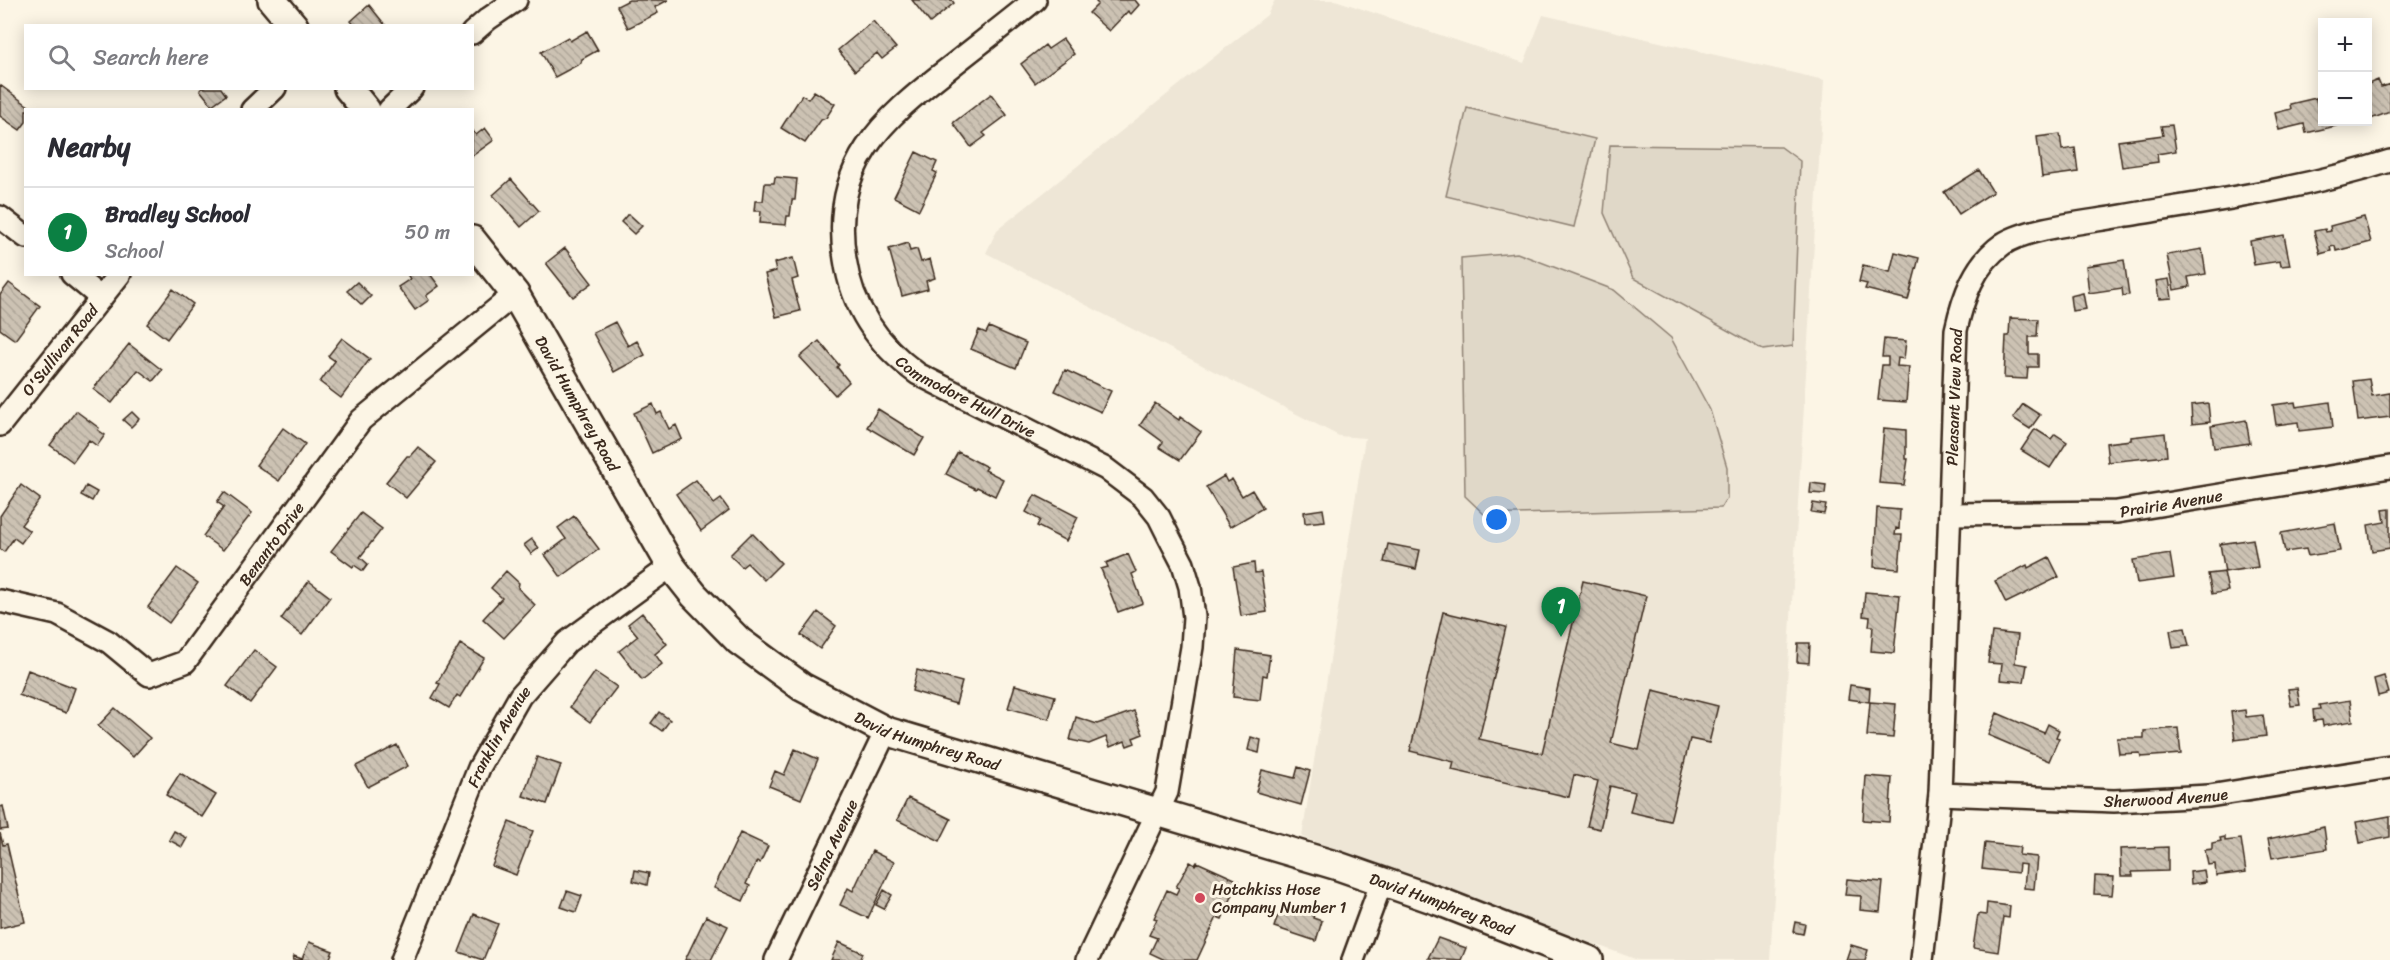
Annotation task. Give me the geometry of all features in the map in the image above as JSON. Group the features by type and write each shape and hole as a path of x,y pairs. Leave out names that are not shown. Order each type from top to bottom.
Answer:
{"street":[{"path":"272,0 292,24"},
{"path":"474,31 516,0"},
{"name":"Commodore Hull Drive","path":"1035,0 903,103 881,127 863,151 848,189 842,226 843,248 849,283 865,318 882,343 898,359 918,374 1106,469 1143,497 1159,518 1183,564 1190,588 1194,618 1192,647 1167,792 1086,960"},
{"path":"254,108 273,90"},
{"path":"350,90 364,108"},
{"path":"391,108 410,90"},
{"name":"Pleasant View Road","path":"1922,960 1940,794 1956,330 1969,285 1979,270 2003,244 2020,237 2057,227 2278,189 2390,161"},
{"path":"0,216 24,235"},
{"name":"David Humphrey Road","path":"474,243 515,294 671,566 694,595 739,640 802,687 886,731 957,754 1157,811 1382,881 1441,902 1543,952 1589,960"},
{"path":"74,276 101,298"},
{"name":"O'Sullivan Road","path":"0,425 118,276"},
{"name":"Benanto Drive","path":"0,601 57,614 109,642 149,675 185,662 361,420 515,294"},
{"name":"Prairie Avenue","path":"1950,514 2117,512 2390,467"},
{"name":"Franklin Avenue","path":"402,960 479,768 520,696 567,642 671,566"},
{"name":"Selma Avenue","path":"776,960 886,731"},
{"name":"Sherwood Avenue","path":"1940,794 2114,801 2209,796 2390,767"},
{"path":"1353,960 1382,881"}],"shaded area":[{"path":"1275,0 1335,0 1524,63 1543,15 1824,80 1770,960 1638,960 1302,837 1365,438 1339,436 986,253 997,230 1267,15"},
{"path":"1467,108 1595,139 1574,227 1446,196"},
{"path":"1610,145 1781,147 1800,161 1793,346 1763,350 1633,278 1604,213"},
{"path":"1517,253 1614,290 1671,338 1710,410 1727,467 1727,498 1721,508 1485,515 1465,496 1461,258"}],"building":[{"path":"629,0 668,0 655,7 658,13 628,28 617,6"},
{"path":"912,0 952,0 954,3 930,23"},
{"path":"1098,0 1135,0 1139,5 1131,14 1128,11 1109,31 1089,13 1098,4 1096,2"},
{"path":"369,5 384,24 353,24 351,21"},
{"path":"873,21 896,48 882,59 877,53 855,71 838,50"},
{"path":"587,31 598,50 582,59 581,63 555,77 541,52 568,37 570,41"},
{"path":"1063,39 1074,54 1035,83 1021,64 1045,45 1048,49"},
{"path":"2378,80 2381,87 2390,84 2390,112 2372,119 2372,82"},
{"path":"0,85 31,108 24,108 24,125 20,130 0,116"},
{"path":"200,90 222,90 226,95 212,105"},
{"path":"814,91 835,104 805,143 781,128 802,95 808,99"},
{"path":"991,94 1007,115 983,133 986,136 971,147 953,123"},
{"path":"2316,98 2318,126 2336,126 2306,133 2304,124 2279,130 2275,113 2291,109 2290,104"},
{"path":"2172,125 2176,151 2157,154 2158,162 2122,167 2118,141 2163,135 2161,126"},
{"path":"485,128 494,140 474,155 474,132 476,135"},
{"path":"2060,134 2062,150 2075,148 2078,172 2042,177 2037,137"},
{"path":"916,152 937,162 933,171 937,173 919,210 894,197"},
{"path":"1979,170 1993,192 1959,214 1944,192"},
{"path":"775,177 797,179 795,200 792,200 786,225 760,223 761,211 754,211 755,201 763,201 765,183 774,183"},
{"path":"511,179 539,211 521,227 493,195"},
{"path":"627,215 642,226 634,234 621,222"},
{"path":"2364,217 2371,242 2336,251 2335,246 2330,247 2331,251 2320,254 2314,231 2325,229 2326,232 2331,231 2330,226"},
{"path":"2284,235 2290,265 2281,266 2280,261 2254,265 2250,241"},
{"path":"908,243 910,251 917,249 921,262 930,259 935,278 926,281 928,289 902,296 889,249"},
{"path":"565,248 592,283 573,297 546,263"},
{"path":"2202,249 2206,274 2188,277 2190,287 2174,290 2167,255"},
{"path":"1895,252 1919,258 1908,300 1865,289 1867,284 1859,282 1863,265 1890,272"},
{"path":"793,258 798,278 792,280 800,311 776,317 765,274 776,271 774,263"},
{"path":"2124,260 2129,295 2123,296 2122,288 2089,293 2086,266"},
{"path":"408,276 432,276 439,286 426,296 429,300 415,310 398,287 410,279"},
{"path":"2169,279 2172,298 2159,299 2156,281"},
{"path":"357,282 371,296 362,305 347,291"},
{"path":"9,283 40,306 15,340 0,329 0,295"},
{"path":"173,289 193,304 167,339 147,324"},
{"path":"2083,293 2086,309 2072,311 2070,296"},
{"path":"2010,318 2038,319 2037,337 2029,337 2029,354 2038,354 2038,367 2028,367 2027,379 2004,378 2006,336 2009,336"},
{"path":"615,322 628,346 637,341 645,355 614,372 593,333"},
{"path":"989,327 1026,343 1016,368 971,349 979,330 986,333"},
{"path":"342,338 370,359 341,398 320,382 335,361 328,356"},
{"path":"1884,339 1906,341 1904,359 1898,358 1897,366 1909,367 1906,402 1878,400 1882,365 1888,365 1888,357 1882,357"},
{"path":"819,341 839,365 837,367 849,382 835,395 800,357"},
{"path":"129,344 162,370 153,381 138,370 112,403 93,389"},
{"path":"1065,370 1111,391 1101,412 1055,391"},
{"path":"2369,379 2372,396 2390,393 2390,417 2358,421 2353,381"},
{"path":"2295,402 2296,407 2330,402 2333,427 2299,431 2298,422 2276,425 2273,405"},
{"path":"1155,403 1201,432 1180,460 1159,447 1163,442 1140,425"},
{"path":"2208,403 2210,422 2192,424 2191,405"},
{"path":"653,404 657,414 661,412 669,429 676,425 682,439 652,453 634,413"},
{"path":"2023,404 2040,415 2030,429 2013,418"},
{"path":"878,409 924,438 914,455 867,427"},
{"path":"76,411 105,435 97,446 89,440 73,462 50,445"},
{"path":"132,412 139,419 131,427 123,420"},
{"path":"2246,420 2250,443 2214,448 2211,426"},
{"path":"283,428 305,444 279,481 256,465"},
{"path":"1884,428 1906,430 1906,459 1908,459 1904,485 1879,483"},
{"path":"2035,429 2051,439 2055,434 2067,442 2050,468 2021,450"},
{"path":"2165,433 2167,456 2108,462 2106,443"},
{"path":"418,447 436,462 406,498 386,482 407,456 410,456"},
{"path":"958,452 987,467 985,470 1003,479 995,496 946,474"},
{"path":"1224,476 1227,482 1232,479 1242,496 1252,490 1263,508 1230,527 1206,487"},
{"path":"696,480 714,504 721,499 729,510 701,531 676,494"},
{"path":"1811,483 1826,485 1825,494 1810,493"},
{"path":"21,485 40,499 21,525 30,531 21,543 14,538 4,552 0,549 0,516"},
{"path":"86,486 97,492 92,501 81,495"},
{"path":"224,492 252,513 223,550 203,536 224,507 217,502"},
{"path":"1035,495 1078,517 1066,541 1037,526 1040,520 1026,512"},
{"path":"1813,503 1826,505 1824,514 1811,512"},
{"path":"1877,508 1900,510 1899,529 1896,528 1895,535 1902,535 1899,569 1874,567"},
{"path":"1323,509 1325,521 1305,523 1304,512"},
{"path":"2390,509 2390,548 2372,551 2368,525 2385,522 2383,510"},
{"path":"361,513 382,529 360,557 368,564 363,571 354,565 353,567 331,551"},
{"path":"574,516 599,549 561,577 545,555 566,539 558,528"},
{"path":"2335,523 2340,551 2308,556 2306,549 2285,552 2281,533"},
{"path":"752,533 781,563 764,580 747,563 742,567 730,555"},
{"path":"532,539 539,548 531,554 524,545"},
{"path":"2253,539 2258,567 2225,572 2220,544"},
{"path":"1388,544 1420,550 1416,569 1384,562"},
{"path":"1128,554 1136,572 1132,574 1143,603 1118,612 1101,569 1108,567 1106,563"},
{"path":"2170,554 2174,578 2137,583 2133,560"},
{"path":"2049,557 2059,577 2006,603 1995,581"},
{"path":"1254,563 1255,573 1261,572 1267,612 1241,616 1233,567"},
{"path":"177,568 198,583 169,623 148,607"},
{"path":"506,571 519,583 518,588 535,605 504,638 483,619 502,598 491,588"},
{"path":"2224,572 2228,591 2212,594 2208,574"},
{"path":"309,581 330,597 302,635 281,619"},
{"path":"1583,581 1646,596 1611,743 1639,750 1653,690 1718,706 1709,743 1690,739 1670,821 1630,812 1635,792 1610,786 1600,829 1587,826 1598,781 1574,775 1569,797 1452,770 1454,762 1410,751 1443,612 1506,627 1479,739 1542,753"},
{"path":"1865,592 1900,595 1894,653 1871,651 1873,626 1869,626 1870,617 1863,616"},
{"path":"818,612 836,626 820,649 801,635"},
{"path":"642,613 667,644 655,654 662,664 642,680 619,651 638,636 628,624"},
{"path":"2185,628 2189,646 2173,648 2170,630"},
{"path":"1992,632 2018,635 2015,663 2027,665 2024,682 2000,680 2002,664 1988,663"},
{"path":"1798,643 1810,643 1809,663 1797,662"},
{"path":"460,644 484,658 460,697 457,695 449,708 432,698 440,684 437,683"},
{"path":"254,650 277,667 250,703 227,686"},
{"path":"1237,650 1270,655 1267,676 1263,675 1260,700 1233,697"},
{"path":"28,670 75,688 66,713 19,695"},
{"path":"917,670 962,682 956,704 912,691"},
{"path":"595,672 617,687 590,722 570,707"},
{"path":"2384,676 2389,693 2378,696 2374,679"},
{"path":"1015,685 1055,696 1049,719 1008,708"},
{"path":"1850,685 1870,688 1869,702 1848,699"},
{"path":"2297,688 2300,705 2291,706 2288,689"},
{"path":"2350,700 2353,721 2323,726 2322,720 2314,721 2313,710 2320,709 2319,705"},
{"path":"1870,702 1896,704 1893,738 1867,736"},
{"path":"115,708 150,738 133,757 98,726"},
{"path":"2245,710 2246,717 2263,715 2266,736 2235,740 2231,712"},
{"path":"1134,711 1143,734 1133,738 1135,743 1127,746 1125,741 1110,747 1106,737 1089,744 1070,740 1076,717 1097,724"},
{"path":"659,712 670,720 662,731 651,723"},
{"path":"1997,713 2044,733 2048,724 2059,730 2056,737 2059,738 2049,761 1988,735"},
{"path":"2178,728 2181,754 2141,757 2140,753 2119,754 2117,738 2144,738 2144,731"},
{"path":"1251,737 1261,740 1259,753 1248,750"},
{"path":"397,745 408,766 368,787 356,766"},
{"path":"795,749 818,759 801,799 769,786 775,771 784,775"},
{"path":"537,757 561,765 547,804 523,796"},
{"path":"1298,767 1310,771 1301,805 1256,792 1262,770 1295,778"},
{"path":"180,773 216,795 202,817 166,795"},
{"path":"1866,776 1892,778 1889,822 1863,820"},
{"path":"908,798 951,819 940,841 897,820"},
{"path":"3,806 8,829 0,830 0,807"},
{"path":"2390,816 2390,837 2360,843 2356,822"},
{"path":"509,822 533,831 516,875 492,866"},
{"path":"2324,827 2327,849 2272,858 2268,839"},
{"path":"174,831 187,838 182,847 169,840"},
{"path":"0,833 3,845 7,844 25,922 0,928"},
{"path":"740,833 768,846 760,863 757,861 746,884 750,886 743,901 714,888"},
{"path":"2225,837 2225,841 2241,839 2246,872 2216,876 2215,864 2208,865 2205,850 2212,849 2212,843 2221,841 2220,838"},
{"path":"1985,843 2020,847 2019,855 2037,857 2034,889 2024,888 2026,865 2019,864 2018,873 1982,869"},
{"path":"2168,847 2168,871 2132,872 2133,876 2121,876 2120,849"},
{"path":"872,851 894,862 868,918 840,905 848,888 853,891"},
{"path":"1190,862 1195,865 1197,862 1239,881 1222,919 1217,917 1197,960 1165,960 1150,953 1157,938 1149,935 1167,890 1176,894 1179,888 1176,887"},
{"path":"635,870 649,873 647,885 633,881"},
{"path":"2204,870 2206,882 2191,884 2190,872"},
{"path":"2095,876 2114,877 2112,895 2094,894"},
{"path":"1847,879 1883,882 1880,912 1860,910 1861,896 1845,895"},
{"path":"884,890 892,895 884,909 876,905"},
{"path":"567,891 582,896 576,912 561,907"},
{"path":"1282,903 1314,914 1313,918 1322,921 1316,941 1274,927"},
{"path":"1987,903 2010,906 2009,918 2003,917 1998,952 1973,948 1978,914 1986,915"},
{"path":"474,914 498,924 483,960 459,952"},
{"path":"706,916 728,926 711,960 685,960"},
{"path":"1795,922 1805,924 1803,934 1793,932"},
{"path":"1438,938 1466,948 1461,960 1428,958"},
{"path":"309,942 333,951 329,960 293,960 294,956 302,959"},
{"path":"839,942 863,953 860,960 831,960"},
{"path":"1851,945 1868,950 1865,960 1846,960"}],"place":[{"name":"Bradley School","path":"1561,637"},
{"name":"Hotchkiss Hose Company Number 1","path":"1200,898"}]}
